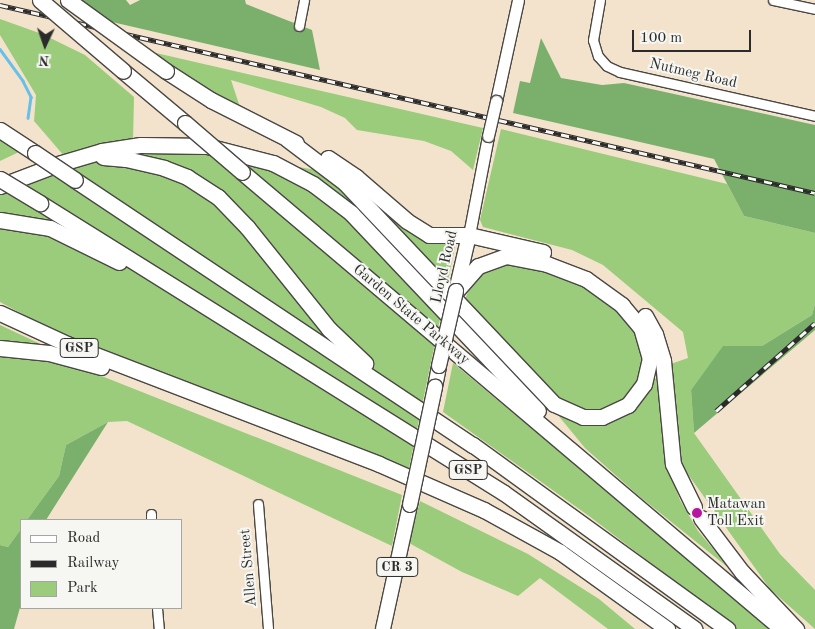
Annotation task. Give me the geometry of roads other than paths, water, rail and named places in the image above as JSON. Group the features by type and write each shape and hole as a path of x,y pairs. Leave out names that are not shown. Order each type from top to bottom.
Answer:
{"highway":[{"name":"Garden State Parkway","path":"40,0 782,629"},
{"path":"68,0 166,72 210,100 340,165 423,232 442,238 468,235 573,262 612,283 634,302 659,343 665,371 671,455 679,481 697,512 742,572 796,629"},
{"name":"GSP","path":"0,130 395,392 551,499 727,629"},
{"path":"287,139 345,183 554,404 584,417 602,417 628,405 644,384 650,360 641,328 622,305 586,279 547,264 506,256 478,266 456,291"},
{"path":"0,186 77,158 127,147 193,144 252,155 304,179 333,198 360,222 536,410 563,444"},
{"path":"77,158 115,158 151,164 186,177 213,193 243,222 329,329 395,392"},
{"name":"GSP","path":"0,179 528,509 695,629"},
{"path":"0,220 38,224 60,232 232,323"},
{"name":"GSP","path":"0,313 160,380 379,464 484,510 560,552 667,629"},
{"path":"0,348 49,353 160,380"}],"main road":[{"name":"Lloyd Road","path":"383,629 518,0"}],"street":[{"path":"299,26 304,0"},
{"name":"Nutmeg Road","path":"600,0 593,40 598,56 606,66 620,72 815,116"},
{"path":"773,0 815,9"},
{"name":"Allen Street","path":"258,504 268,629"},
{"path":"157,609 159,629"}],"waterway":[{"path":"0,49 23,81 31,97 28,118"}],"railway":[{"path":"0,5 815,193"},
{"path":"716,411 815,323"}],"place":[{"name":"Matawan Toll Exit","path":"697,513"}]}
